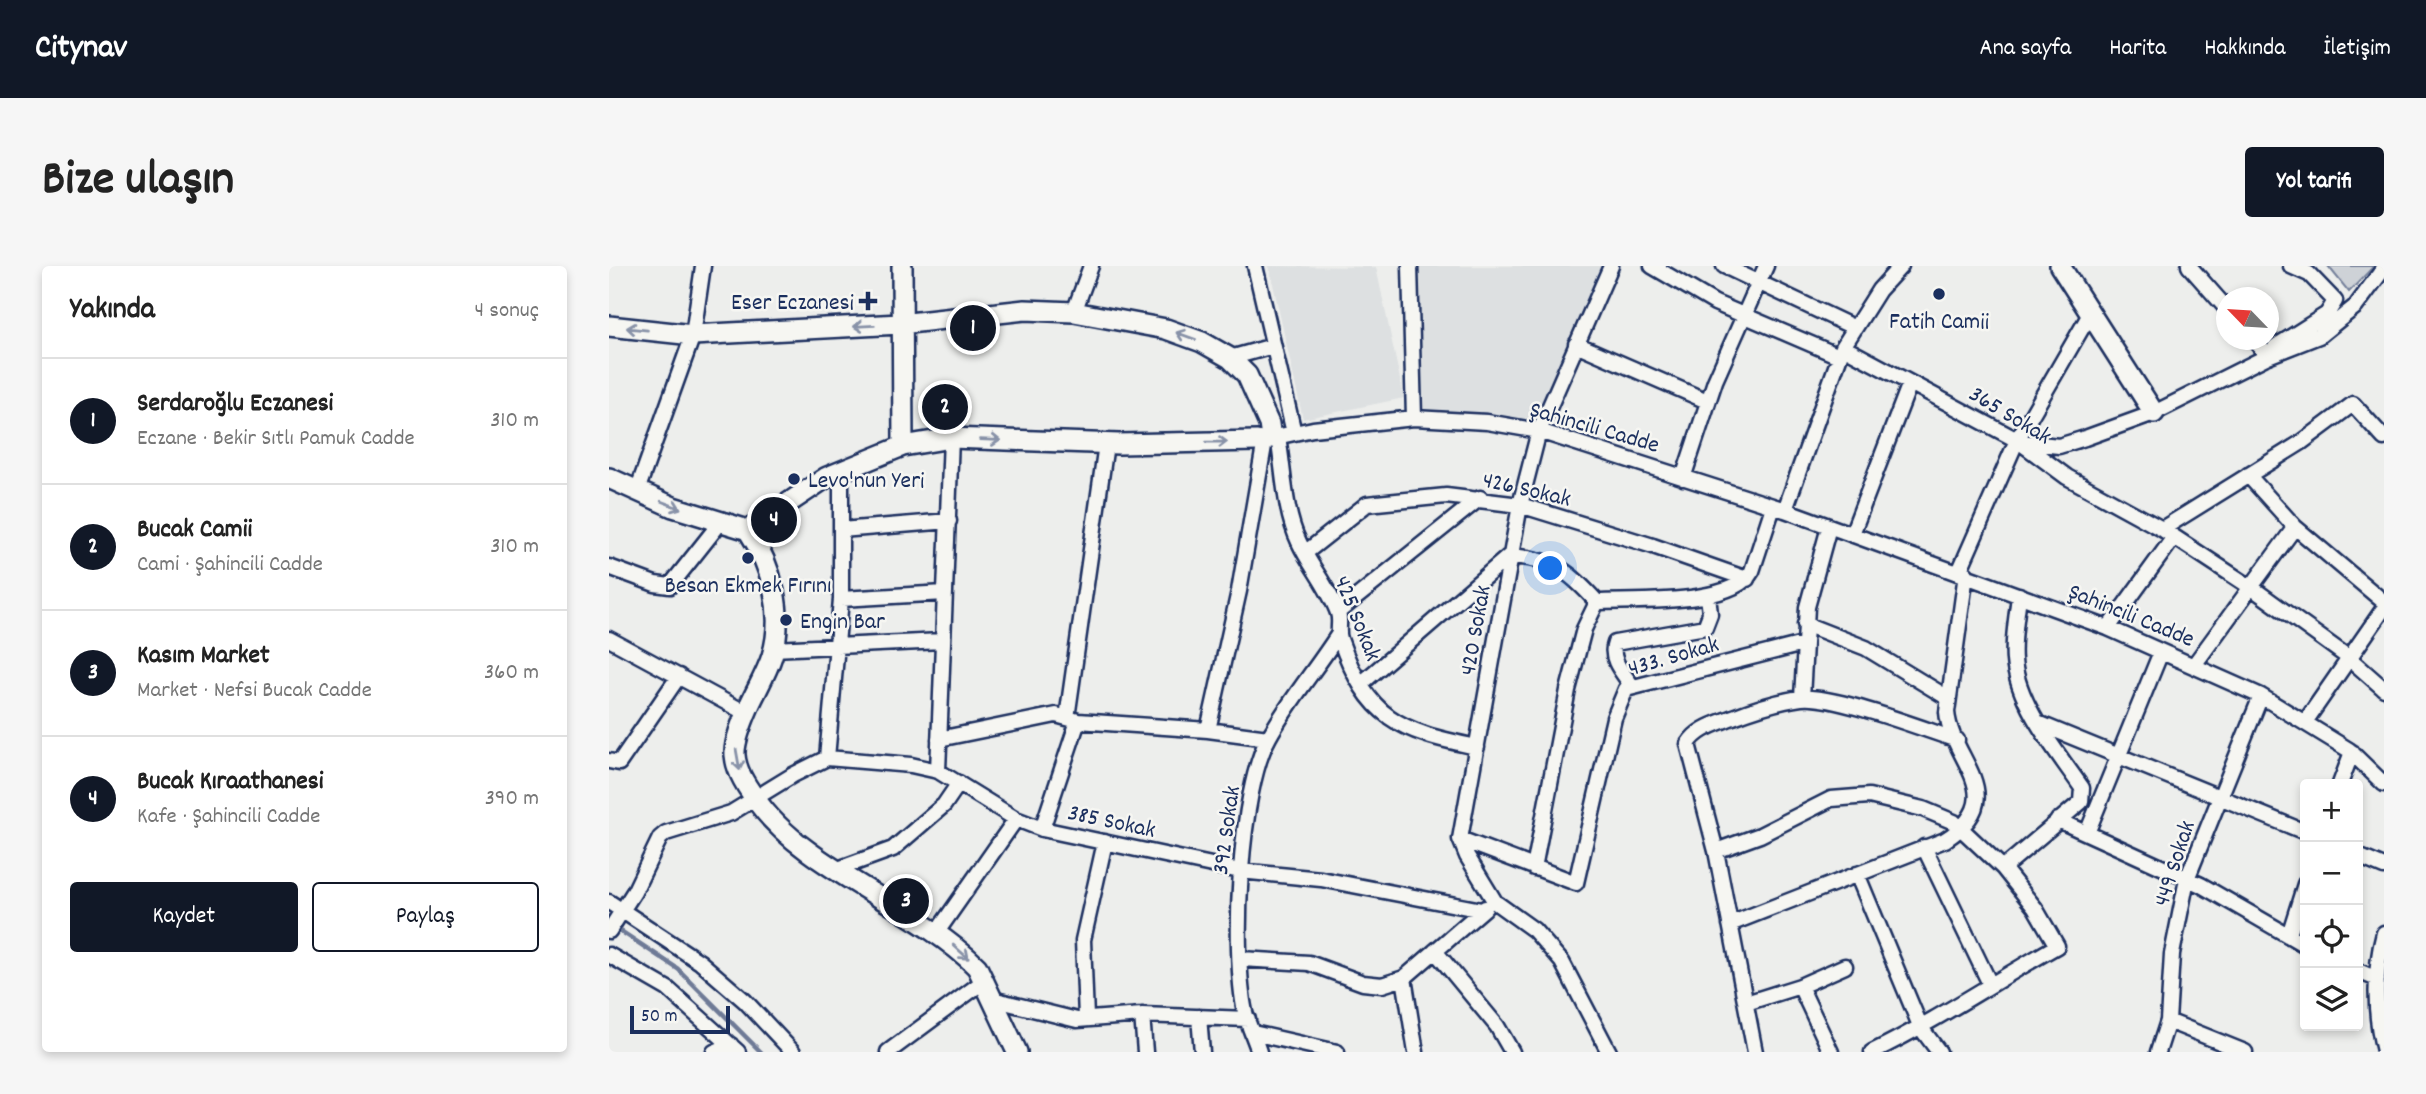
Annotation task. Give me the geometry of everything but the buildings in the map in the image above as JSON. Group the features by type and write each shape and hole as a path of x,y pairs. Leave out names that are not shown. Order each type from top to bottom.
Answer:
{"street":[{"path":"637,491 693,335 703,266"},
{"path":"902,266 902,446"},
{"path":"1074,312 1091,266"},
{"path":"1255,266 1294,433"},
{"path":"1410,266 1415,418"},
{"name":"420 Sokak","path":"1460,839 1509,556 1539,431 1611,266"},
{"name":"365 Sokak","path":"1652,266 1715,303 1841,352 1910,383 2017,440 2067,477 2163,530 2249,587 2349,658 2384,689"},
{"path":"1724,266 1853,327"},
{"path":"1683,478 1707,401 1766,266"},
{"path":"1597,602 1708,595 1734,588 1747,579 1853,327 1901,266"},
{"path":"2060,266 2154,414"},
{"path":"2189,266 2216,297"},
{"path":"2268,356 2278,344 2327,314 2335,301 2309,274 2291,266"},
{"path":"2017,440 2059,446 2154,414 2268,356 2331,329 2356,306 2384,268"},
{"path":"609,326 693,335 900,324 1025,310 1074,312 1166,329 1202,342 1230,358 1247,375 1269,424 1241,579 1208,730"},
{"path":"1730,924 1945,840 1968,820 1976,799 1971,767 1948,720 1962,573 2017,440 2090,314"},
{"path":"1576,344 1707,401"},
{"path":"1230,358 1273,346"},
{"path":"2262,350 2268,356"},
{"path":"1852,534 1910,383"},
{"path":"2108,628 2163,530 2302,442 2353,404 2384,438"},
{"name":"Şahincili Cadde","path":"748,530 841,470 902,446 951,438 1106,444 1268,439 1294,433 1415,418 1487,422 1539,431 1779,508 2108,628 2261,695 2352,752 2384,783"},
{"path":"937,771 951,438"},
{"name":"425 Sokak","path":"1268,439 1288,501 1294,530 1338,612 1338,635 1370,699 1390,720 1422,734 1477,747"},
{"path":"1042,829 1072,720 1106,444"},
{"path":"609,931 615,906 634,892 660,838 666,833 731,813 827,758 841,599 841,470"},
{"path":"2248,475 2295,527 2384,602"},
{"path":"609,478 720,523 740,525 748,530 761,550 777,602 773,649 746,713 734,752 737,765 755,799 809,850 937,932 977,967 1017,1052"},
{"name":"426 Sokak","path":"1305,553 1367,505 1446,496 1480,498 1520,505 1653,546 1747,579"},
{"path":"1338,612 1480,498"},
{"path":"841,530 949,521"},
{"path":"609,567 655,584 670,586 720,523"},
{"path":"1802,698 1805,624 1812,583 1829,527"},
{"path":"2194,665 2295,527"},
{"path":"1362,683 1509,556 1562,568 1573,575 1597,602"},
{"path":"841,599 945,593"},
{"path":"1632,686 1615,660 1612,651 1615,643 1705,627 1710,614 1708,595"},
{"path":"2003,868 2081,802 2082,789 2038,723 2021,686 2014,659 2019,595"},
{"path":"1460,839 1534,868 1568,690 1584,629 1597,602"},
{"path":"2305,722 2384,608"},
{"path":"1805,624 1850,640 1948,698"},
{"name":"392 Sokak","path":"1259,1052 1250,1026 1241,958 1240,871 1249,807 1268,738 1338,635"},
{"path":"609,639 746,713"},
{"path":"773,649 942,641"},
{"name":"433. Sokak","path":"1534,868 1576,883 1614,718 1622,696 1632,686 1804,644"},
{"path":"2087,833 2120,758 2161,652"},
{"path":"609,761 619,763 631,749 679,676"},
{"name":"449 Sokak","path":"2158,1052 2168,1021 2172,954 2187,879 2261,695"},
{"path":"1755,1052 1716,850 1688,744 1694,735 1748,712 1802,698 1823,700 1864,711 1957,740"},
{"path":"939,739 1056,715 1072,720 1208,730 1268,738"},
{"path":"2038,723 2300,830"},
{"path":"2342,779 2352,752"},
{"name":"385 Sokak","path":"827,758 911,765 937,771 1016,818 1042,829 1240,871 1321,879 1482,910"},
{"path":"838,869 893,849 944,805 959,783"},
{"path":"1716,850 1760,835 1831,799 1869,796 1923,809 1947,818 2003,868 2035,908 2057,946 1921,1028 1872,1052"},
{"path":"937,932 1016,818"},
{"path":"2058,820 2243,907 2300,942"},
{"path":"1460,839 1467,856 1495,902 1534,930 1563,962 1609,1052"},
{"path":"1086,1018 1083,940 1105,842"},
{"path":"1924,847 1990,984"},
{"path":"2363,858 2384,867"},
{"path":"1857,874 1921,1028 1939,1052"},
{"path":"2289,935 2300,900"},
{"path":"1241,958 1309,963 1363,983 1382,985 1404,978 1482,910 1495,902"},
{"path":"615,906 700,962 745,1001 793,1052"},
{"path":"2384,933 2377,979 2378,1025 2384,1051"},
{"path":"1435,951 1497,1026 1512,1052"},
{"path":"609,955 668,989 734,1049"},
{"path":"1746,1003 1800,986 1845,966"},
{"path":"2363,973 2377,979"},
{"path":"1404,978 1416,1052"},
{"path":"1800,986 1831,1052"},
{"path":"988,990 1067,1019 1142,1015 1199,1017 1250,1026 1337,1052"},
{"path":"888,1052 988,990"},
{"path":"1142,1015 1145,1052"},
{"path":"1199,1017 1202,1052"},
{"path":"2168,1021 2245,1052"},
{"path":"714,1052 734,1049"}],"shaded area":[{"path":"1269,266 1376,267 1404,398 1303,419"},
{"path":"1411,266 1614,266 1539,431 1414,418"},
{"path":"2328,266 2374,266 2349,292"}],"waterway":[{"path":"613,926 678,969 761,1052"}],"place":[{"name":"Fatih Camii","path":"1939,294"},
{"name":"Eser Eczanesi","path":"868,301"},
{"name":"Serdaroğlu Eczanesi","path":"973,328"},
{"name":"Bucak Camii","path":"945,407"},
{"name":"Levo'nun Yeri","path":"794,479"},
{"name":"Bucak Kıraathanesi","path":"774,520"},
{"name":"Besan Ekmek Fırını","path":"748,558"},
{"name":"Engin Bar","path":"786,620"},
{"name":"Kasım Market","path":"906,901"}]}
